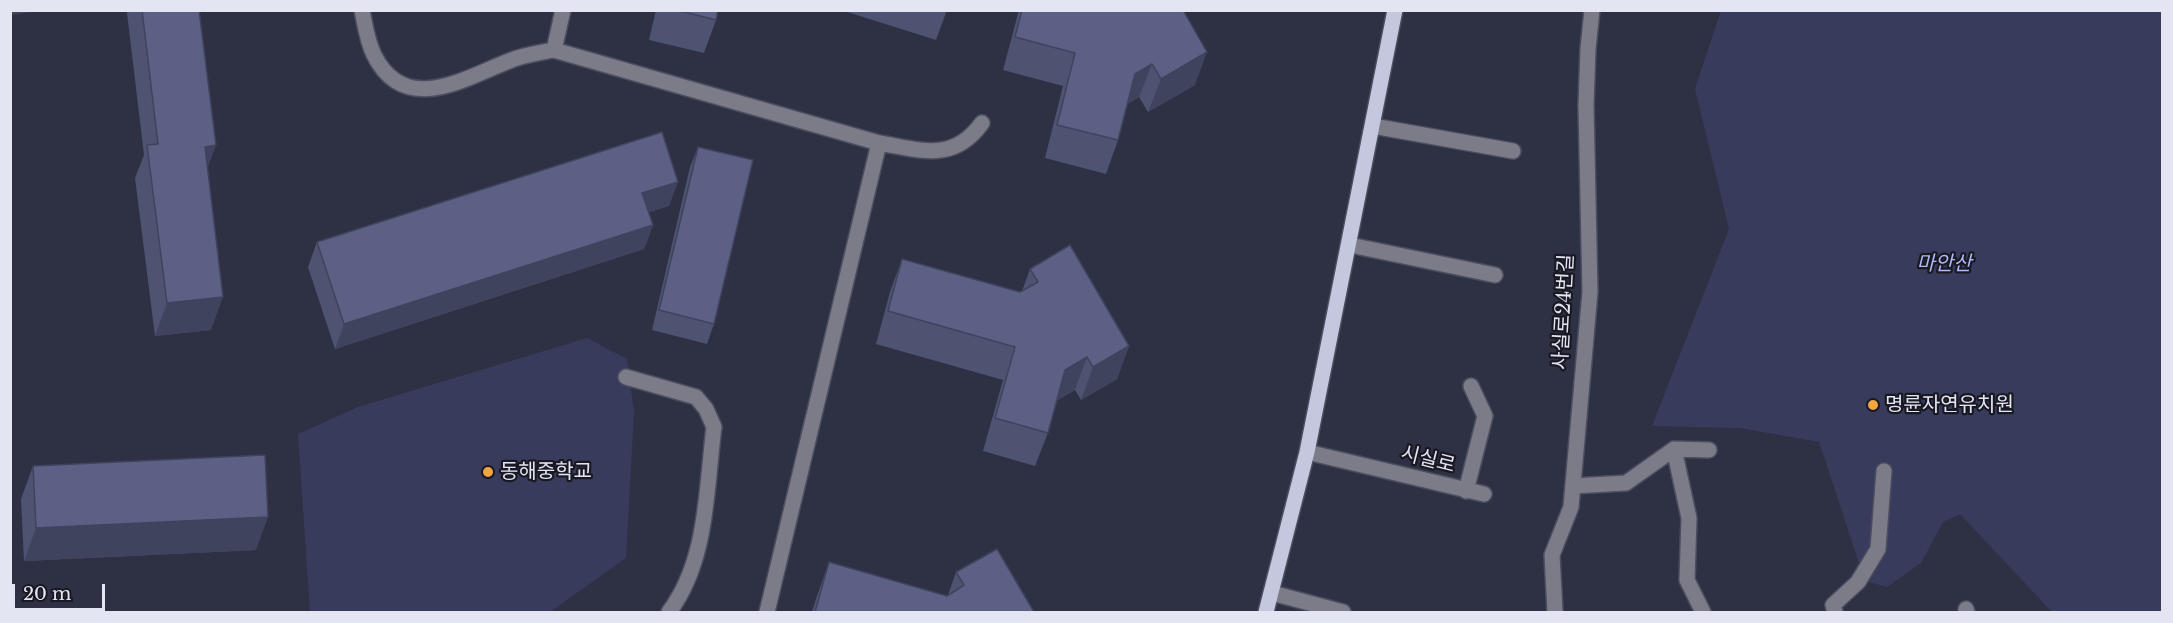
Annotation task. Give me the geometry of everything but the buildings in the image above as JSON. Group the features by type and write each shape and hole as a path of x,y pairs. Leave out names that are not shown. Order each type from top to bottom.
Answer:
{"main road":[{"path":"1266,612 1307,452 1395,10"}],"street":[{"path":"362,10 370,46 382,68 391,77 421,88 453,86 509,61 554,50 879,143 932,152 953,149 969,140 982,123"},
{"path":"554,50 563,10"},
{"name":"사실로24번길","path":"1555,612 1552,555 1570,507 1590,292 1586,105 1592,10"},
{"path":"1373,126 1514,151"},
{"path":"767,612 879,143"},
{"path":"1350,245 1495,275"},
{"path":"626,377 696,397 706,409 714,427 696,563 682,595 669,612"},
{"name":"시실로","path":"1307,452 1466,491 1485,416 1471,386"},
{"path":"1573,486 1626,483 1674,449 1708,450"},
{"path":"1674,449 1689,518 1687,580 1703,612"},
{"path":"1835,612 1833,605 1858,582 1878,549 1884,471"},
{"path":"1466,491 1484,494"},
{"path":"1272,593 1343,612"}],"green space":[{"name":"마안산","path":"1721,11 2162,11 2162,612 2052,612 1960,514 1943,522 1921,563 1887,587 1865,581 1819,442 1740,428 1652,426 1729,229 1695,89"},
{"path":"587,338 627,359 634,412 626,558 550,612 310,612 298,434 358,407"}],"place":[{"name":"명륜자연유치원","path":"1873,405"},
{"name":"동해중학교","path":"488,472"}]}
